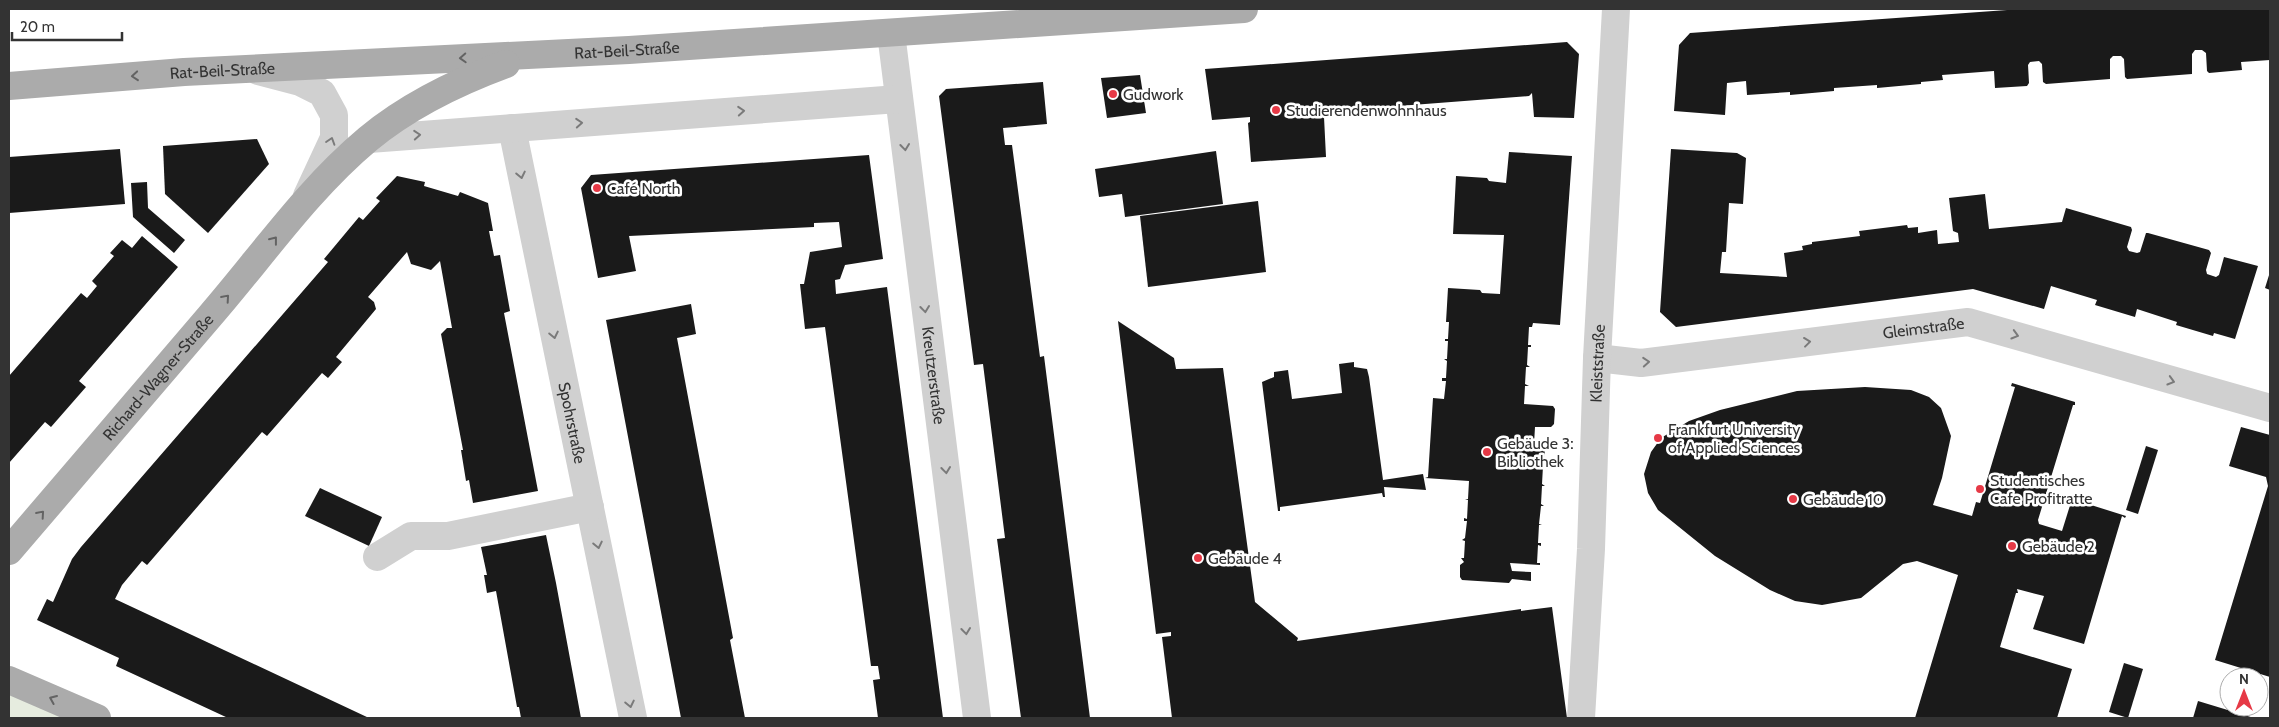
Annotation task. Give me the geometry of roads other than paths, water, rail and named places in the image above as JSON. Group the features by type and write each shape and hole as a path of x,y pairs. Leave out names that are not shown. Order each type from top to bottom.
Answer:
{"main road":[{"name":"Rat-Beil-Straße","path":"9,86 248,68 529,55 1244,9"},
{"name":"Richard-Wagner-Straße","path":"9,551 243,278 304,202 368,139 422,101 472,76 529,55"},
{"path":"9,680 97,718"}],"street":[{"name":"Kleiststraße","path":"1581,718 1591,549 1597,358 1616,9"},
{"name":"Kreutzerstraße","path":"891,33 977,718"},
{"name":"Richard-Wagner-Straße","path":"248,68 300,82 322,94 334,115 334,138 304,202"},
{"path":"368,139 898,99"},
{"name":"Spohrstraße","path":"512,128 633,718"},
{"name":"Gleimstraße","path":"1597,358 1641,363 1968,322 2270,408"},
{"path":"377,557 411,536 448,536 590,507"}],"place":[{"name":"Gudwork","path":"1113,94"},
{"name":"Studierendenwohnhaus","path":"1276,110"},
{"name":"Café North","path":"597,188"},
{"name":"Frankfurt University of Applied Sciences","path":"1658,438"},
{"name":"Gebäude 3: Bibliothek","path":"1487,452"},
{"name":"Studentisches Cafe Profitratte","path":"1980,489"},
{"name":"Gebäude 10","path":"1793,499"},
{"name":"Gebäude 2","path":"2012,546"},
{"name":"Gebäude 4","path":"1198,558"}]}
